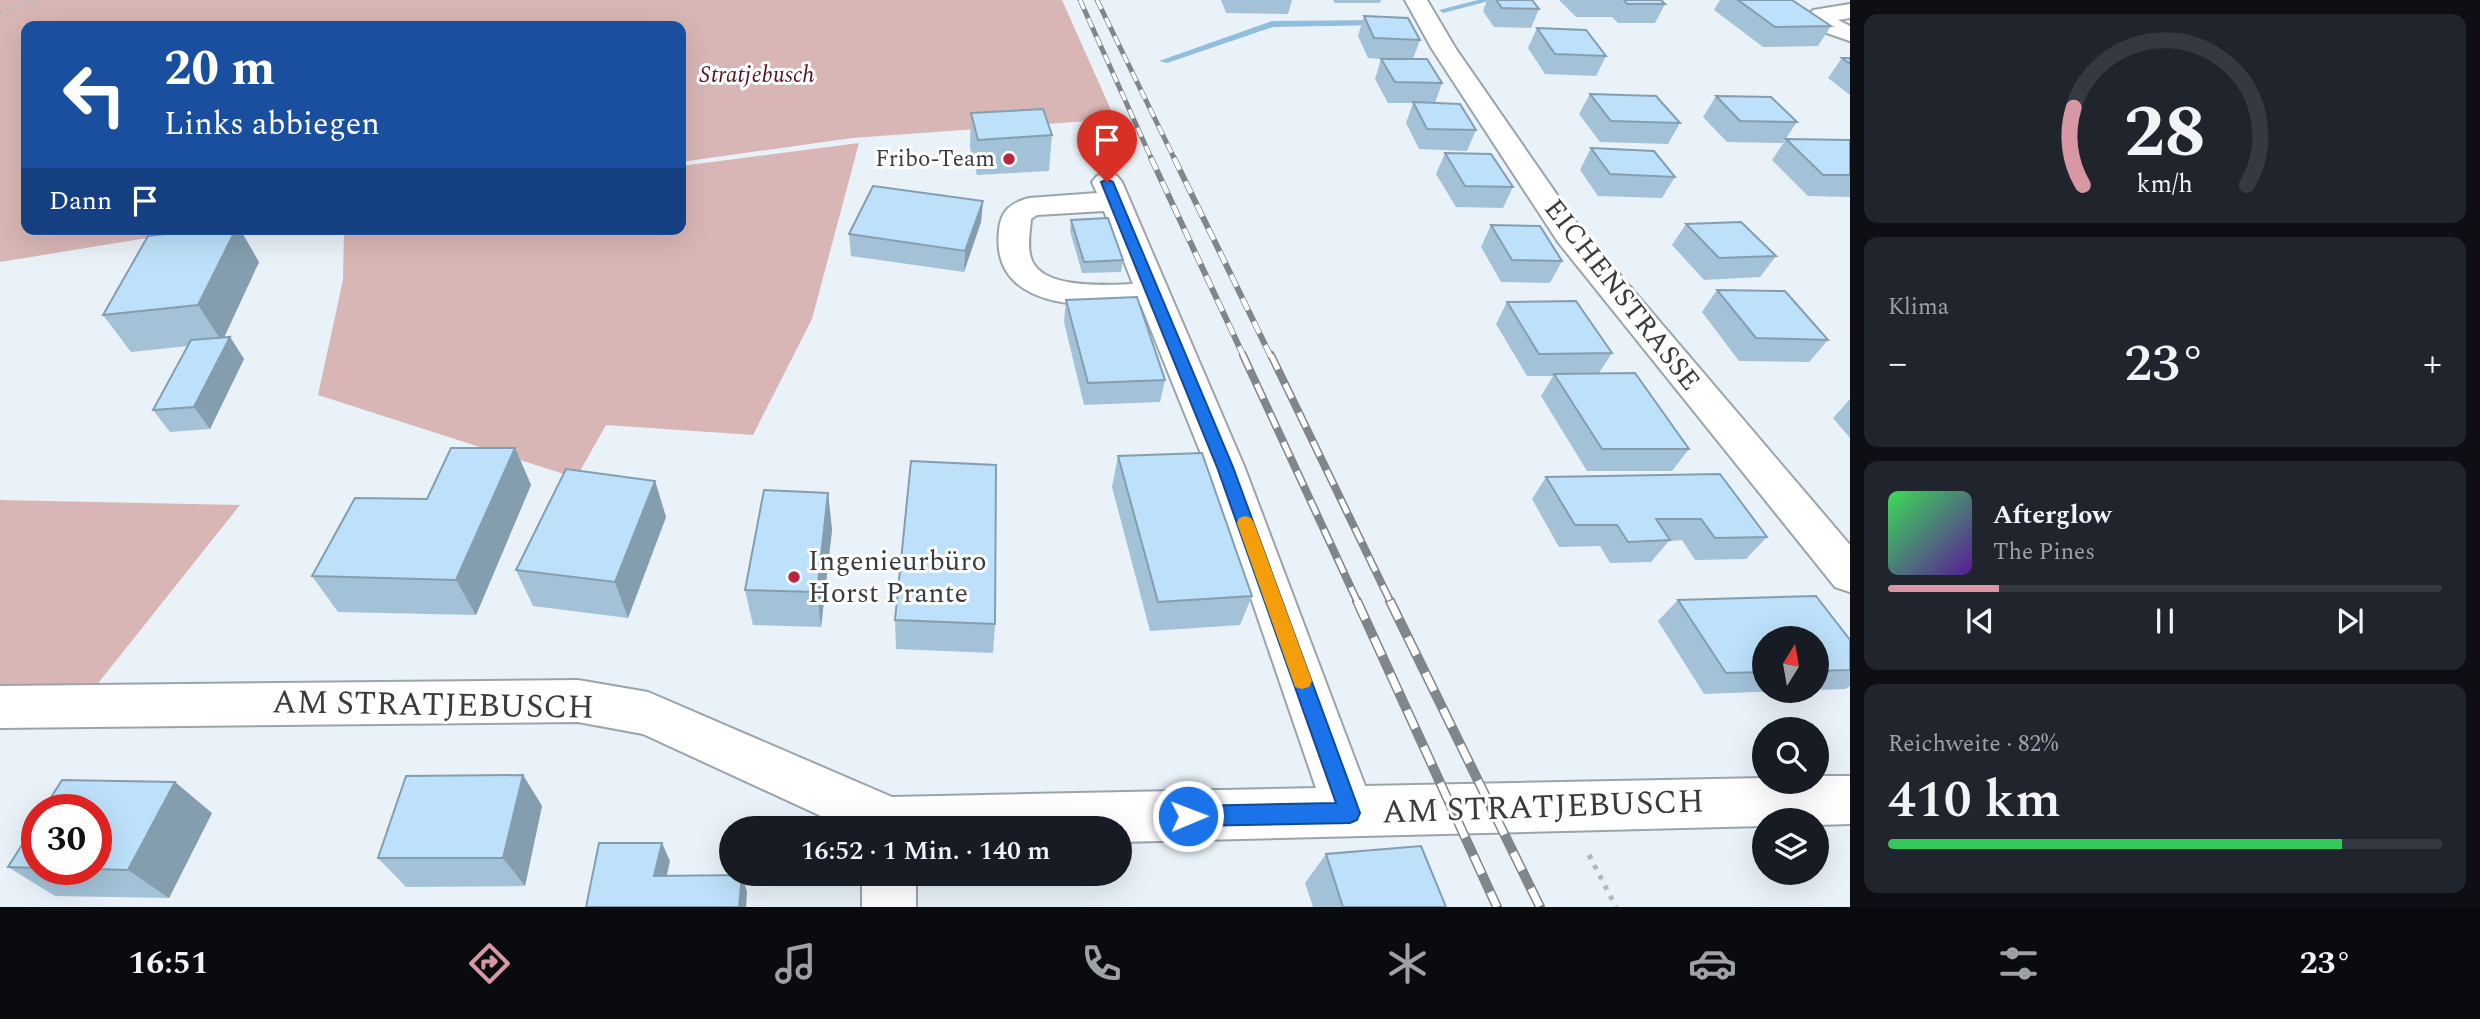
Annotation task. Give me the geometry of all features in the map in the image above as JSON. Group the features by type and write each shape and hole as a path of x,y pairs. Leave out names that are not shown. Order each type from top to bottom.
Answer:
{"street":[{"name":"EICHENSTRASSE","path":"1416,0 1444,49 1569,235 1850,575"},
{"path":"1850,11 1821,15 1832,27 1850,34"},
{"path":"1153,293 1104,296 1068,293 1032,282 1016,263 1016,216 1029,207 1111,192 1153,293 1225,467 1350,813"},
{"name":"AM STRATJEBUSCH","path":"0,707 578,701 648,713 843,816"},
{"name":"AM STRATJEBUSCH","path":"1132,826 1350,813 1563,805 1850,800"},
{"path":"889,886 889,907"}],"path":[{"path":"0,12 37,0"}],"green space":[{"name":"Stratjebusch","path":"0,0 1062,0 1115,119 852,138 686,161 686,21 21,21 21,235 165,235 0,262"},
{"path":"859,143 812,319 753,435 606,425 576,478 318,395 343,280 344,235 686,235 686,165"},
{"path":"0,500 240,505 80,706 0,707"}],"building":[{"path":"1496,0 1532,0 1539,9 1502,8"},
{"path":"1624,0 1661,0 1665,4 1627,4"},
{"path":"1738,0 1792,0 1831,26 1775,27"},
{"path":"1364,16 1408,18 1420,40 1374,38"},
{"path":"1537,28 1586,30 1606,56 1555,54"},
{"path":"1381,59 1427,59 1442,83 1395,82"},
{"path":"1590,94 1656,96 1680,123 1611,121"},
{"path":"1716,96 1771,97 1797,122 1740,121"},
{"path":"1413,102 1460,104 1476,130 1427,129"},
{"path":"1043,109 1052,135 978,140 971,113"},
{"path":"1786,139 1850,140 1850,175 1823,175"},
{"path":"1591,148 1654,151 1675,177 1610,174"},
{"path":"1445,153 1491,154 1513,187 1465,186"},
{"path":"873,186 983,201 965,251 849,234"},
{"path":"1108,218 1123,260 1084,262 1071,220"},
{"path":"1741,222 1776,256 1719,258 1686,224"},
{"path":"1491,225 1540,226 1562,261 1512,260"},
{"path":"233,235 198,305 103,315 148,236"},
{"path":"1717,290 1785,291 1828,340 1756,338"},
{"path":"1137,297 1165,380 1088,383 1066,300"},
{"path":"1576,301 1612,353 1539,354 1507,302"},
{"path":"230,337 194,407 153,410 191,340"},
{"path":"1635,373 1689,449 1602,449 1554,374"},
{"path":"451,448 515,448 456,580 312,576 355,498 427,499"},
{"path":"1202,453 1252,596 1158,602 1118,456"},
{"path":"911,461 996,465 995,624 895,620"},
{"path":"566,469 655,481 615,582 516,570"},
{"path":"1720,474 1767,537 1715,538 1701,519 1656,519 1670,540 1628,542 1617,525 1575,525 1546,477"},
{"path":"764,490 828,493 817,592 745,590"},
{"path":"1816,596 1850,640 1850,670 1829,671 1829,626 1752,626 1752,672 1726,673 1678,600"},
{"path":"523,775 503,858 378,858 406,776"},
{"path":"62,780 175,782 128,870 112,870 112,794 53,794"},
{"path":"599,843 662,843 654,876 719,875 719,886 741,886 739,907 586,907"},
{"path":"21,846 21,867 8,867"},
{"path":"1421,846 1446,907 1343,907 1326,854"}],"waterway":[{"path":"1443,10 1489,0"},
{"path":"1164,61 1272,24 1381,23"}],"railway":[{"path":"1080,0 1152,160"},
{"path":"1097,0 1175,160"},
{"path":"1151,158 1244,357"},
{"path":"1174,158 1271,357"},
{"path":"1243,355 1358,603"},
{"path":"1271,355 1391,603"},
{"path":"1357,601 1497,907"},
{"path":"1390,601 1540,907"}],"slow traffic":[{"path":"1245,523 1302,681"}],"place":[{"name":"Fribo-Team","path":"1009,159"},
{"name":"Ingenieurbüro Horst Prante","path":"794,577"}],"route":[{"path":"1107,182 1225,467 1350,813 1188,816"}]}
